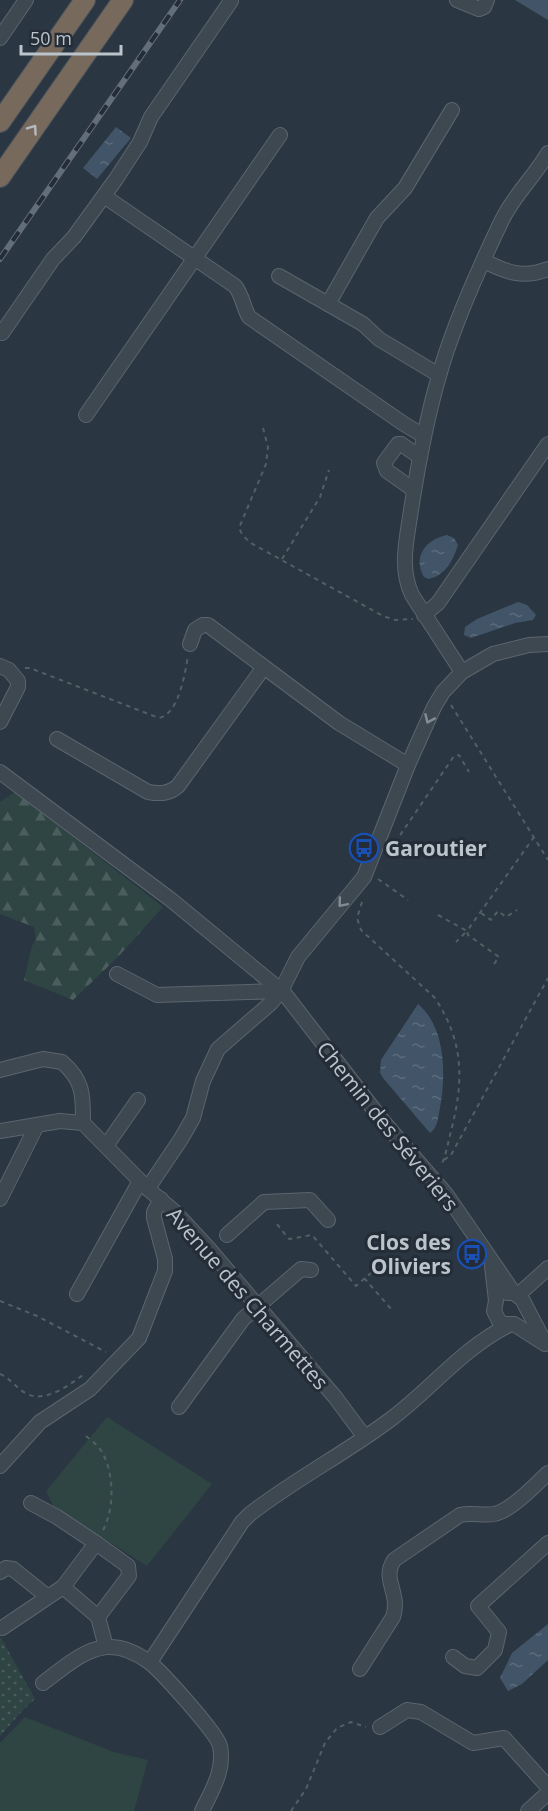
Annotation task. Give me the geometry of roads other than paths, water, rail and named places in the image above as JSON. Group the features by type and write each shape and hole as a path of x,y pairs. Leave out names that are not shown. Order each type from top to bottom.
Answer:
{"highway":[{"path":"0,122 85,0"},
{"path":"0,177 123,0"}],"street":[{"path":"0,38 26,0"},
{"path":"457,0 479,9 484,7 487,0"},
{"path":"2,333 53,259 74,237 104,195 140,142 151,117 231,1"},
{"path":"328,304 377,218 405,188 452,110"},
{"path":"86,415 280,135"},
{"path":"462,672 424,615 408,585 404,564 414,490 439,375 484,261 516,196 548,153"},
{"path":"104,195 235,286 249,317 424,436"},
{"path":"484,261 507,272 518,274 541,272 548,269"},
{"path":"279,276 363,324 379,339 439,375"},
{"path":"414,490 387,471 384,463 398,444 402,444 420,457"},
{"path":"424,615 438,603 548,444"},
{"path":"190,644 195,630 203,625 208,626 339,723 408,765"},
{"path":"77,1294 144,1185 152,1182 181,1139 193,1118 203,1080 218,1049 281,992 298,957 362,880 408,765 443,692 462,672 493,654 510,649 548,644"},
{"path":"0,666 15,675 18,681 18,687 0,722"},
{"path":"57,739 148,792 172,791 178,786 264,667"},
{"name":"Chemin des Séveriers","path":"0,772 170,899 281,992 382,1120 446,1194 492,1264 525,1303 547,1346"},
{"path":"117,974 157,995 281,992"},
{"path":"0,1070 43,1059 62,1062 77,1079 83,1095 83,1123 60,1121 0,1131"},
{"path":"106,1146 138,1100"},
{"name":"Avenue des Charmettes","path":"83,1123 210,1250 335,1397 364,1436"},
{"path":"0,1199 37,1125"},
{"path":"0,1466 40,1422 90,1389 139,1338 165,1271 165,1259 154,1218 154,1212 161,1199"},
{"path":"227,1235 264,1202 310,1200 328,1220"},
{"name":"Chemin des Séveriers","path":"492,1264 495,1306 499,1320 512,1324 547,1346"},
{"path":"479,1342 495,1306 504,1294 516,1294 548,1268"},
{"path":"179,1407 243,1319 301,1269 311,1270"},
{"path":"150,1662 242,1522 267,1502 391,1419 479,1342 523,1318 526,1308"},
{"path":"360,1669 393,1617 396,1608 389,1574 389,1568 394,1560 460,1515 497,1514 506,1509 548,1473"},
{"path":"31,1503 57,1517 128,1566 129,1576 98,1617"},
{"path":"2,1628 63,1587 96,1543"},
{"path":"453,1657 465,1666 477,1668 495,1650 499,1632 478,1606 548,1543"},
{"path":"0,1572 6,1568 13,1569 48,1597"},
{"path":"63,1587 98,1617 106,1647"},
{"path":"43,1683 78,1657 106,1647 129,1651 150,1662 210,1728 219,1744 221,1764 219,1773 202,1811"},
{"path":"381,1727 406,1710 421,1712 473,1743 504,1738 548,1787"},
{"path":"528,1811 548,1793"}],"water":[{"path":"515,0 548,0 548,20"},
{"path":"116,127 131,138 97,179 83,168"},
{"path":"447,535 454,538 458,545 451,561 435,577 429,579 424,577 420,563 423,550 433,540"},
{"path":"518,602 527,605 536,615 533,620 515,623 471,638 464,635 465,627 477,619"},
{"path":"418,1004 434,1025 442,1052 442,1095 437,1122 430,1133 380,1073 381,1060"},
{"path":"548,1624 548,1660 522,1684 508,1691 500,1678 512,1653"}],"railway":[{"path":"0,259 180,0"}],"place":[{"name":"Garoutier","path":"364,848"},
{"name":"Clos des Oliviers","path":"472,1254"}]}
